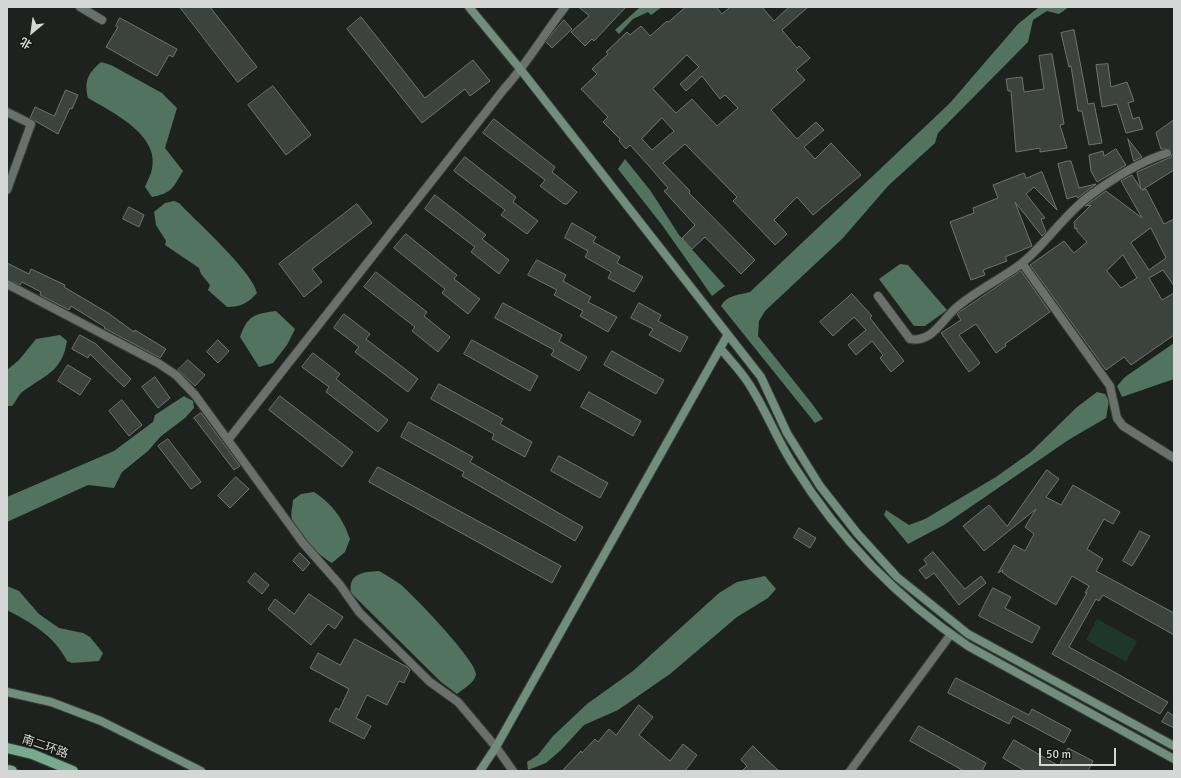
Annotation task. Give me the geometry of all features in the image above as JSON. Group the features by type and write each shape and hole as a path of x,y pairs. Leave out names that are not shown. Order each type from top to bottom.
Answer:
{"main road":[{"path":"469,7 521,70 727,336 761,377 788,433 820,486 857,533 897,577 968,634 1174,746"},
{"path":"480,771 496,747 727,336"},
{"path":"720,348 749,383 794,467 848,541 896,590 968,646 1174,759"},
{"path":"7,692 50,702 101,721 202,771"},
{"name":"南二环路","path":"7,748 32,754 73,771"},
{"path":"7,770 12,771"}],"street":[{"path":"80,7 102,20"},
{"path":"228,440 521,70 541,39 565,7"},
{"path":"7,112 31,124 7,190"},
{"path":"878,296 910,339 926,338 935,332 957,307 1022,263 1087,198 1112,180 1150,158 1168,153"},
{"path":"1022,263 1110,386 1117,418 1123,426 1174,458"},
{"path":"7,284 68,315 176,375 194,395 303,543 340,585 359,612 430,682 458,702 496,747 512,771"},
{"path":"850,771 951,634"}],"shaded area":[{"path":"640,7 662,7 651,15 648,12 633,19 619,34 615,30"},
{"path":"1039,7 1069,7 1059,14 1047,11 1033,20 1028,42 938,133 935,143 888,186 843,238 765,311 759,321 758,336 823,419 815,423 721,306 730,298 750,292 950,103 1018,24"},
{"path":"101,62 111,65 162,93 177,108 165,148 183,171 174,186 164,194 152,197 145,187 152,169 153,157 149,146 142,135 121,118 88,98 88,78"},
{"path":"625,159 650,190 679,235 725,286 712,296 662,225 618,169"},
{"path":"174,201 179,203 210,234 246,273 257,293 244,304 227,307 208,290 210,285 201,274 199,268 165,245 166,241 156,225 154,212 165,203"},
{"path":"900,264 908,265 947,310 925,326 914,326 879,279"},
{"path":"276,311 295,329 287,345 273,363 259,367 240,337 246,324 253,317 262,313"},
{"path":"60,335 67,341 65,352 56,367 21,393 12,406 7,406 7,370 19,360 36,339"},
{"path":"1174,343 1174,379 1122,397 1117,386 1125,377"},
{"path":"1097,392 1105,394 1109,401 1106,418 1070,439 944,525 908,544 884,515 886,510 909,525 925,519 996,477 1031,452 1077,407"},
{"path":"184,396 193,401 194,408 185,418 160,437 148,451 122,472 114,488 88,485 7,522 7,497 114,451 153,422 155,415"},
{"path":"314,492 327,502 336,512 344,524 350,539 345,552 332,563 314,550 303,538 291,517 293,500 301,494"},
{"path":"379,571 400,584 417,601 444,629 474,668 476,675 475,678 457,694 441,682 351,593 352,581 354,578 362,573"},
{"path":"765,576 776,589 768,598 737,617 670,674 618,710 584,725 561,750 546,763 528,770 527,762 538,755 553,736 587,704 633,671 719,593 737,582"},
{"path":"7,586 19,591 39,614 59,628 83,633 90,637 103,653 99,661 72,663 67,661 56,644 49,637 33,625 7,610"},
{"path":"1097,619 1137,641 1126,662 1086,640"}],"building":[{"path":"180,7 210,7 257,67 238,82"},
{"path":"579,7 626,7 594,41 592,39 585,46 571,32 589,16"},
{"path":"686,7 716,7 722,14 730,7 762,7 774,21 789,7 808,7 782,30 797,48 799,46 810,58 796,70 805,80 771,110 797,139 816,122 824,130 804,147 815,159 831,143 861,175 813,215 797,197 774,220 787,234 775,245 733,201 737,197 685,144 663,163 690,191 689,193 755,260 741,274 705,237 692,249 682,238 695,225 664,191 668,188 649,166 630,145 626,149 619,141 620,139 603,122 608,117 581,89 597,74 592,69 608,54 606,52 627,32 630,35 641,26 650,36 667,21 668,22","holes":["687,55 699,67 680,84 686,91 702,76 720,99 725,95 738,108 717,126 692,99 676,113 653,89","662,118 674,131 652,150 642,139"]},
{"path":"361,17 425,98 473,60 490,81 470,96 465,89 422,123 347,29"},
{"path":"120,18 177,49 173,57 169,55 157,76 106,47 118,27 116,26"},
{"path":"564,20 572,29 552,48 546,42"},
{"path":"1074,30 1088,104 1094,103 1102,143 1089,145 1082,111 1078,111 1071,66 1069,67 1061,33"},
{"path":"1052,54 1064,124 1060,125 1067,148 1040,152 1040,148 1016,152 1011,91 1008,91 1006,79 1022,77 1024,92 1044,89 1039,56"},
{"path":"1108,64 1111,87 1127,82 1134,101 1128,103 1133,119 1139,117 1143,129 1126,133 1117,104 1102,107 1096,65"},
{"path":"273,86 311,135 286,155 248,105"},
{"path":"66,90 78,95 58,134 30,118 35,107 54,116"},
{"path":"494,119 555,167 552,172 577,192 567,204 564,204 540,186 545,180 483,133"},
{"path":"1174,120 1174,170 1142,190 1146,189 1164,224 1174,219 1174,286 1163,270 1149,278 1162,300 1174,293 1174,335 1131,365 1124,357 1106,370 1030,265 1064,241 1074,253 1087,242 1077,231 1077,228 1075,229 1074,222 1091,205 1085,206 1106,191 1142,218 1121,181 1132,175 1141,189 1137,172 1171,157 1172,154 1170,149 1161,149 1156,133","holes":["1151,228 1166,258 1149,270 1131,243","1123,255 1137,278 1121,288 1107,271"]},
{"path":"1128,139 1142,157 1134,161"},
{"path":"1116,149 1126,165 1097,182 1091,171 1089,155 1103,151 1104,156"},
{"path":"465,157 516,197 513,202 538,221 527,234 501,215 505,210 454,171"},
{"path":"1071,161 1079,188 1096,184 1078,198 1076,196 1067,199 1058,164"},
{"path":"1042,172 1057,210 1034,187 1026,194 1045,218 1041,219 1046,232 1042,236 1015,202 1032,246 1005,257 1007,261 983,270 985,275 971,280 950,222 974,213 973,208 998,198 993,185 1024,173 1026,178"},
{"path":"435,195 486,235 482,239 509,260 499,274 471,252 475,247 425,209"},
{"path":"357,204 372,223 312,269 322,282 304,297 279,264"},
{"path":"129,207 144,215 139,227 123,219"},
{"path":"572,223 596,237 593,242 620,257 617,263 643,277 634,292 608,278 611,272 585,257 588,251 565,238"},
{"path":"406,234 457,275 454,279 480,299 468,314 442,293 445,289 394,248"},
{"path":"537,260 566,275 563,281 591,297 588,302 617,317 608,332 580,316 583,311 554,295 557,290 528,275"},
{"path":"7,263 29,274 31,269 65,285 64,287 108,313 134,332 135,330 166,349 160,358 104,328 105,327 71,306 69,310 40,295 41,292 22,282 20,285 7,279"},
{"path":"1021,271 1050,312 1005,344 1006,346 996,353 976,324 959,335 980,363 969,372 941,333 961,320 957,314"},
{"path":"376,272 427,312 424,316 450,337 438,352 412,331 415,327 364,287"},
{"path":"852,294 872,316 870,318 904,361 891,372 880,358 883,355 872,341 856,355 848,345 866,330 854,317 833,336 820,322"},
{"path":"503,303 562,335 559,341 587,357 579,371 551,355 554,350 495,318"},
{"path":"639,303 661,315 658,321 688,337 680,352 649,335 653,329 631,318"},
{"path":"344,314 370,334 366,339 418,379 408,392 355,352 359,347 334,328"},
{"path":"80,335 96,344 131,379 124,387 90,354 88,358 72,349"},
{"path":"218,340 229,351 218,363 207,352"},
{"path":"472,340 538,376 530,391 464,354"},
{"path":"612,351 664,380 656,394 604,365"},
{"path":"313,353 340,374 336,379 388,420 378,432 326,392 329,387 302,367"},
{"path":"188,360 205,375 195,386 178,370"},
{"path":"68,365 91,379 80,395 58,381"},
{"path":"155,377 170,398 158,408 142,387"},
{"path":"439,384 503,419 500,424 532,442 525,457 492,439 494,434 431,399"},
{"path":"589,392 641,421 633,436 581,407"},
{"path":"280,396 353,452 342,467 269,410"},
{"path":"122,400 142,425 129,436 109,411"},
{"path":"201,413 240,466 234,470 194,418"},
{"path":"409,422 473,457 470,462 583,527 575,541 462,476 464,472 401,437"},
{"path":"168,439 201,482 191,489 158,446"},
{"path":"559,456 608,483 600,498 551,471"},
{"path":"378,467 561,566 552,583 369,482"},
{"path":"1047,470 1059,479 1046,497 1061,505 1073,485 1120,512 1113,524 1104,519 1087,549 1103,559 1096,571 1174,613 1174,635 1103,595 1099,601 1096,599 1069,647 1168,702 1160,714 1052,654 1087,593 1085,593 1089,586 1072,576 1056,605 1010,578 1002,572 1003,570 998,573 1014,545 1025,551 1034,534 1025,527 1036,509 984,551 963,526 989,505 1007,526"},
{"path":"236,477 249,489 230,508 218,496"},
{"path":"799,528 816,538 810,548 794,538"},
{"path":"1140,531 1150,536 1132,566 1123,561"},
{"path":"933,552 965,589 981,576 986,583 959,605 934,573 926,579 919,570 927,564 924,560"},
{"path":"300,553 310,563 303,571 293,561"},
{"path":"255,573 269,585 262,594 248,582"},
{"path":"993,588 1011,597 1005,608 1040,627 1032,643 979,616"},
{"path":"309,594 343,617 335,629 328,624 311,645 268,609 275,599 294,614"},
{"path":"355,639 410,670 404,683 399,681 387,705 367,695 356,718 371,726 364,739 329,721 336,708 339,710 349,689 310,668 318,653 340,665"},
{"path":"956,678 1029,715 1032,709 1071,730 1064,743 1013,716 1009,724 948,693"},
{"path":"639,705 653,717 639,735 670,761 683,744 697,755 685,771 562,771 595,739 598,742 609,729 616,735"},
{"path":"1168,712 1174,716 1174,728 1162,722"},
{"path":"919,726 986,763 982,771 964,771 910,741"},
{"path":"1014,740 1059,766 1068,748 1093,761 1088,771 1025,771 1003,758"},
{"path":"753,746 779,771 742,771 747,766 741,760"}]}
